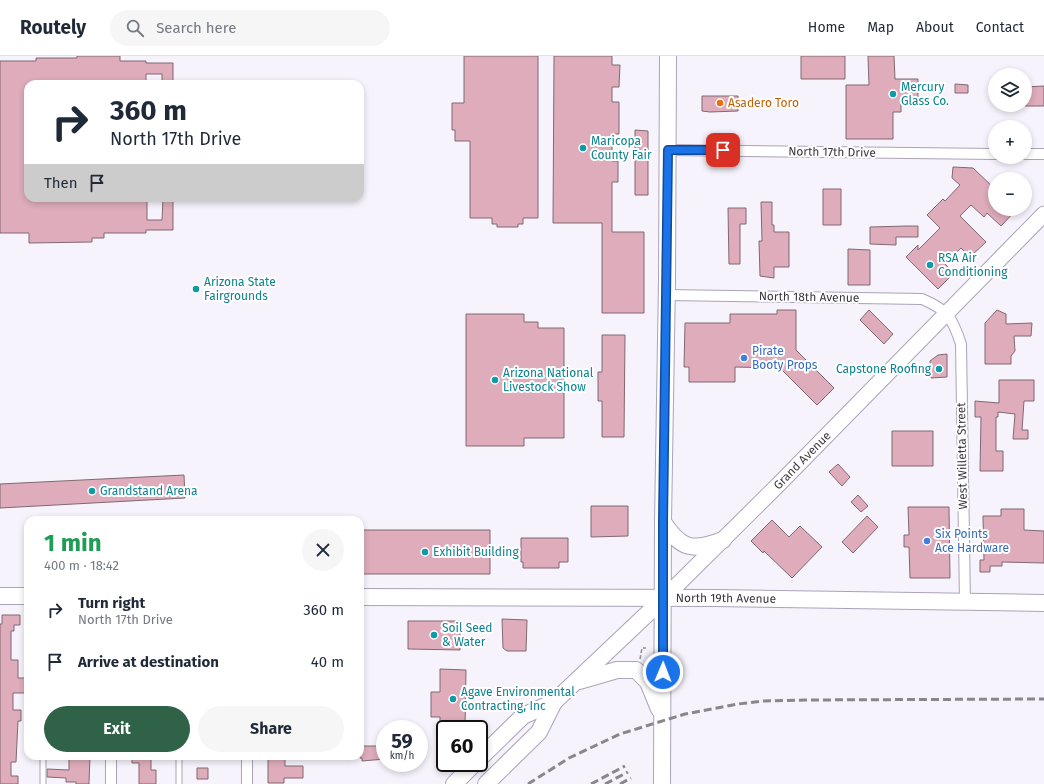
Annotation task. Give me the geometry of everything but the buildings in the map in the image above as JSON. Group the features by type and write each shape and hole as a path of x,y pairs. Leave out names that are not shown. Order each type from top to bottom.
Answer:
{"main road":[{"path":"662,784 668,56"},
{"name":"Grand Avenue","path":"488,750 523,716 554,702 664,598 1044,214"},
{"path":"663,522 677,540 686,545 700,546 723,540"},
{"path":"0,596 24,596"},
{"name":"North 19th Avenue","path":"364,597 664,598 1044,603"},
{"path":"576,682 617,670 636,670 648,682 662,721"},
{"name":"Grand Avenue","path":"486,784 539,732 554,702"},
{"path":"454,784 466,772"}],"street":[{"name":"North 17th Drive","path":"668,150 988,154"},
{"path":"1032,154 1044,154"},
{"name":"North 18th Avenue","path":"667,295 922,299 935,304 947,313"},
{"name":"West Willetta Street","path":"947,313 961,344 964,603"},
{"path":"111,760 111,784"},
{"path":"247,760 247,784"}],"lane":[{"path":"43,760 43,784"},
{"path":"179,760 179,784"}],"path":[{"path":"639,662 642,648 646,648"}],"railway":[{"path":"528,784 569,758 620,734 685,714 738,704 764,701 805,700 1044,699"},
{"path":"591,784 625,766"},
{"path":"605,784 628,772"},
{"path":"620,784 631,778"}],"place":[{"name":"Mercury Glass Co.","path":"893,94"},
{"name":"Asadero Toro","path":"720,103"},
{"name":"Maricopa County Fair","path":"583,148"},
{"name":"RSA Air Conditioning","path":"930,265"},
{"name":"Arizona State Fairgrounds","path":"196,289"},
{"name":"Pirate Booty Props","path":"744,358"},
{"name":"Capstone Roofing","path":"939,369"},
{"name":"Arizona National Livestock Show","path":"495,380"},
{"name":"Grandstand Arena","path":"92,491"},
{"name":"Six Points Ace Hardware","path":"927,541"},
{"name":"Exhibit Building","path":"425,552"},
{"name":"Soil Seed & Water","path":"434,635"},
{"name":"Agave Environmental Contracting, Inc","path":"453,699"}],"route":[{"path":"663,672 663,522 668,150 723,150"}]}
